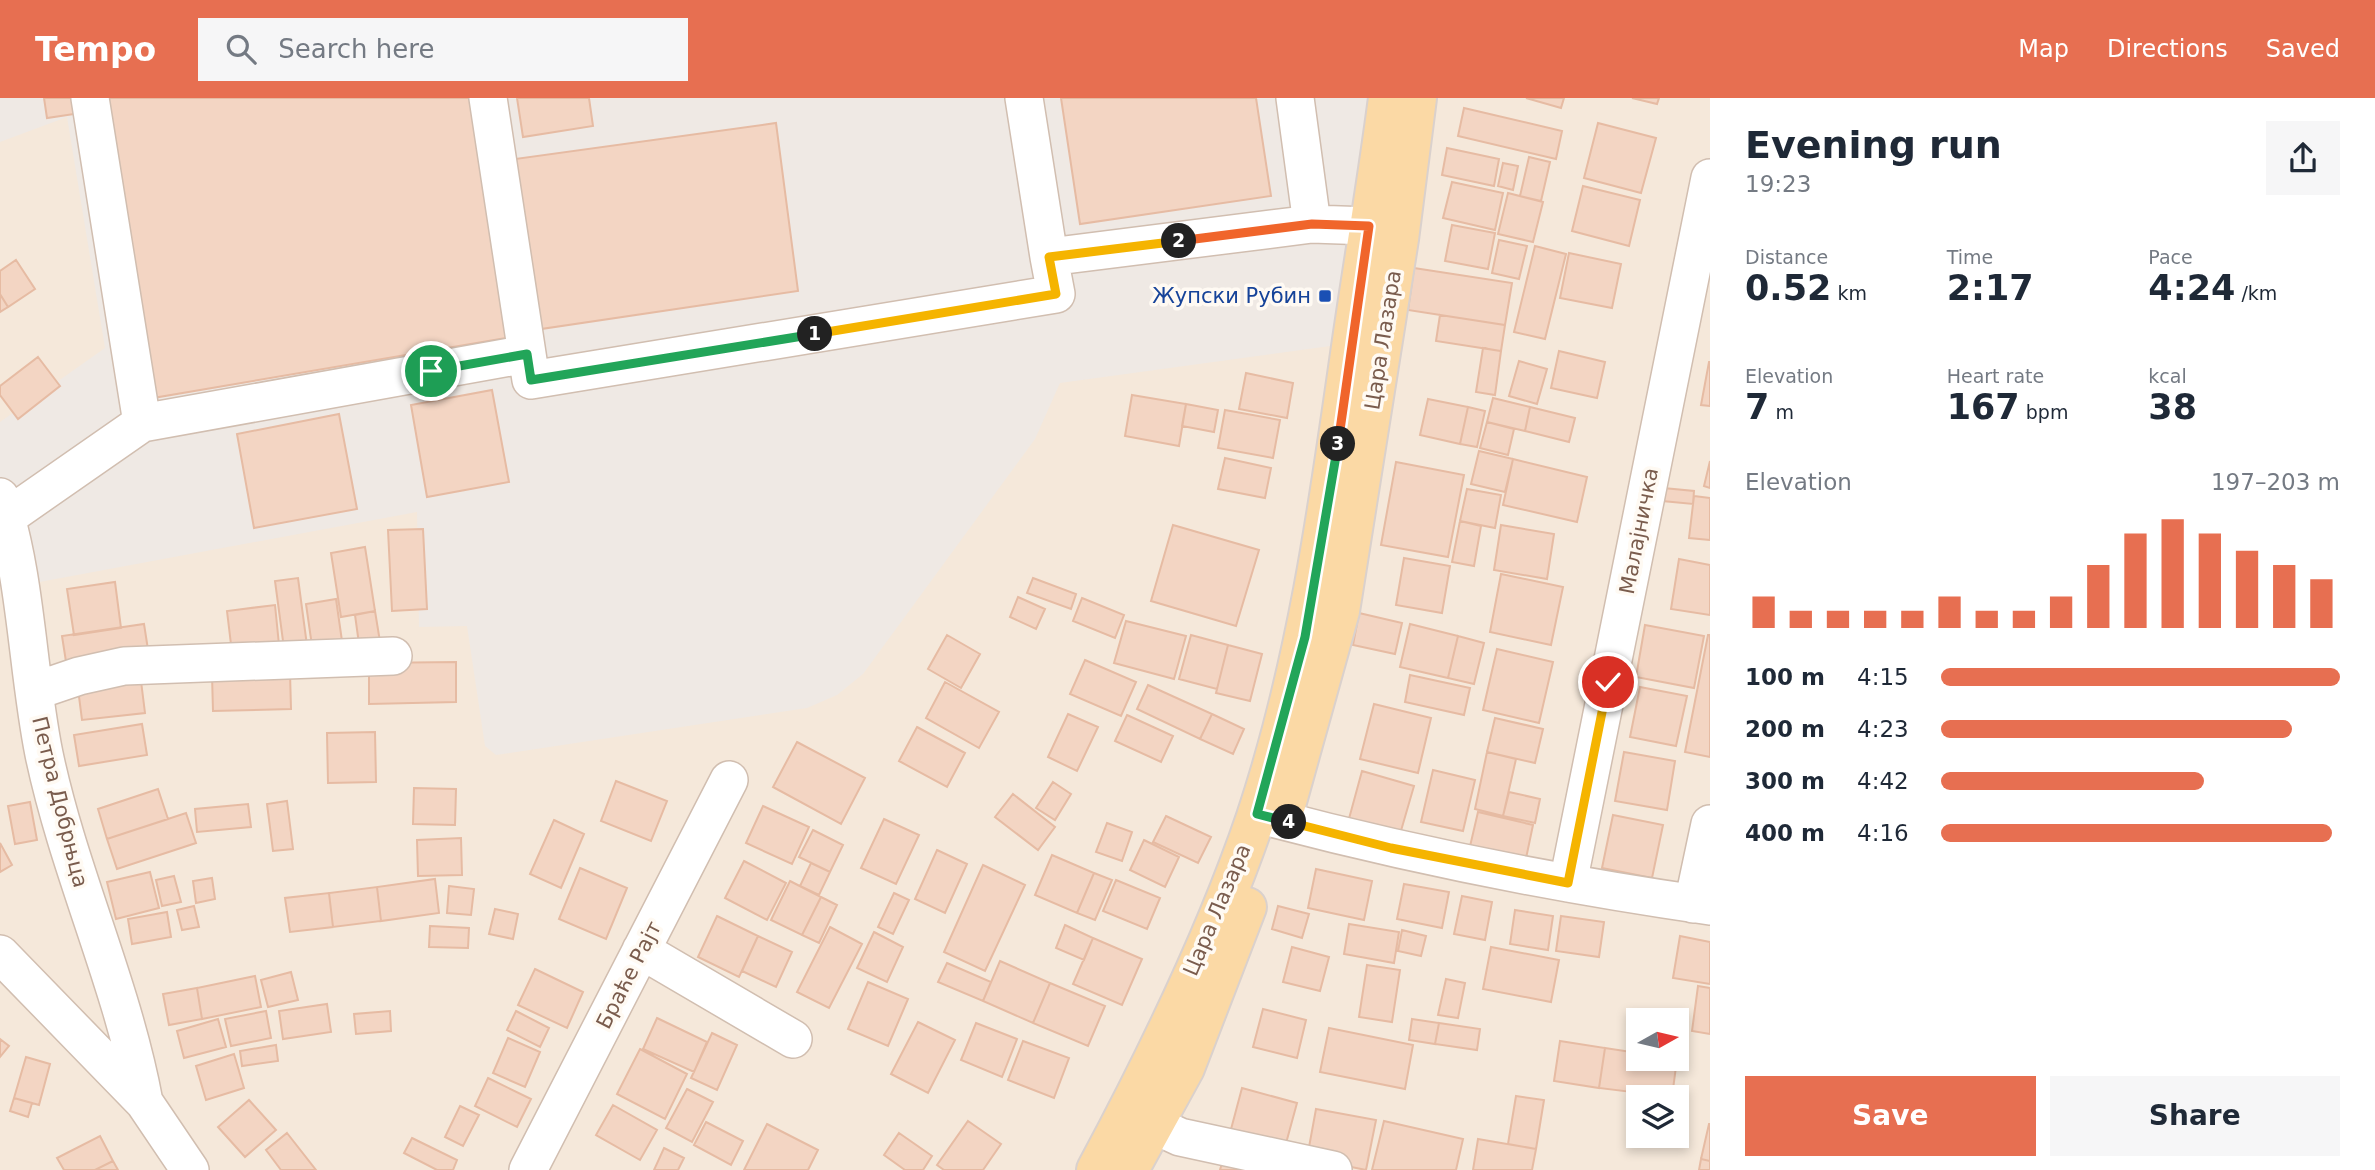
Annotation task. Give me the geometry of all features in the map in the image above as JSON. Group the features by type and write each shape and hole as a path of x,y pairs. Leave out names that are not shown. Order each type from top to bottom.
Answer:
{"main road":[{"name":"Цара Лазара","path":"1129,1170 1185,1068 1340,611 1384,232 1388,98"},
{"name":"Цара Лазара","path":"1384,232 1417,98"},
{"name":"Цара Лазара","path":"1096,1170 1134,1100 1233,881 1269,817"}],"street":[{"path":"89,98 142,423"},
{"path":"488,98 531,380 1056,294 1024,98"},
{"path":"1295,98 1312,224"},
{"name":"Малајничка","path":"1568,883 1710,178"},
{"path":"1049,257 1312,224 1384,232"},
{"path":"3,507 142,423 527,354"},
{"name":"Петра Добрњца","path":"3,507 44,754 78,883 134,1048 144,1102"},
{"path":"35,691 124,666 393,656"},
{"name":"Браће Рајт","path":"528,1170 729,780"},
{"path":"1269,817 1391,848 1568,883 1702,905 1710,824"},
{"path":"641,950 793,1039"},
{"path":"0,954 144,1102 190,1170"},
{"path":"1154,1125 1180,1137 1333,1170"}],"shaded area":[{"path":"0,98 1710,98 1710,1170 0,1170"},
{"path":"0,98 1388,98 1352,343 1060,383 1035,439 863,674 837,695 807,708 496,755 485,746 467,626 419,627 417,512 18,586 0,497 0,422 105,348 67,117 0,142"}],"building":[{"path":"44,98 78,98 81,113 47,118"},
{"path":"103,98 470,98 506,338 153,398"},
{"path":"517,98 589,98 593,126 523,137"},
{"path":"1061,98 1256,98 1271,196 1080,224"},
{"path":"1526,98 1564,98 1561,108"},
{"path":"1632,98 1659,98 1657,104"},
{"path":"1464,108 1562,131 1556,159 1458,136"},
{"path":"776,123 798,291 541,329 515,159"},
{"path":"1598,123 1656,138 1641,193 1584,178"},
{"path":"1447,148 1499,159 1494,186 1442,175"},
{"path":"1529,157 1550,162 1541,201 1520,196"},
{"path":"1503,163 1518,166 1513,190 1498,186"},
{"path":"1452,182 1503,193 1495,230 1443,218"},
{"path":"1583,186 1640,200 1629,246 1572,231"},
{"path":"1508,193 1543,202 1533,242 1498,234"},
{"path":"1452,225 1495,233 1488,269 1445,261"},
{"path":"1499,240 1527,246 1519,279 1492,273"},
{"path":"1535,246 1566,254 1545,339 1514,332"},
{"path":"1569,253 1621,264 1612,308 1560,298"},
{"path":"16,260 35,289 8,307 0,294 0,271"},
{"path":"1414,268 1512,283 1505,325 1408,310"},
{"path":"0,294 8,307 0,312"},
{"path":"1440,315 1505,325 1501,351 1436,341"},
{"path":"1483,348 1501,351 1495,395 1476,392"},
{"path":"1559,351 1605,362 1597,398 1551,388"},
{"path":"38,357 60,386 18,419 0,395 0,386"},
{"path":"1519,361 1547,369 1537,404 1509,396"},
{"path":"1710,362 1710,406 1701,405"},
{"path":"1246,373 1293,383 1287,418 1239,409"},
{"path":"492,390 509,482 427,497 411,405"},
{"path":"1132,395 1186,404 1179,446 1125,436"},
{"path":"1493,398 1530,407 1525,431 1487,422"},
{"path":"1428,399 1468,407 1460,444 1420,435"},
{"path":"1186,404 1218,410 1214,432 1182,426"},
{"path":"1468,407 1485,411 1477,447 1460,444"},
{"path":"1530,407 1575,418 1569,442 1525,431"},
{"path":"1225,410 1280,420 1273,458 1218,448"},
{"path":"339,414 357,509 254,528 237,434"},
{"path":"1487,422 1514,429 1508,455 1480,448"},
{"path":"1479,451 1513,459 1505,492 1471,484"},
{"path":"1225,458 1271,468 1265,498 1218,489"},
{"path":"1513,459 1587,477 1577,522 1503,505"},
{"path":"1710,461 1710,488 1704,486"},
{"path":"1396,462 1464,475 1448,557 1381,545"},
{"path":"1653,487 1694,491 1693,504 1652,500"},
{"path":"1467,489 1501,495 1495,528 1460,521"},
{"path":"1694,496 1710,498 1710,540 1689,538"},
{"path":"1460,521 1481,526 1474,566 1452,562"},
{"path":"1173,525 1259,550 1236,626 1151,601"},
{"path":"1501,525 1554,534 1547,579 1494,570"},
{"path":"423,529 427,609 392,611 388,530"},
{"path":"365,547 375,611 341,617 331,553"},
{"path":"1404,558 1450,566 1442,613 1396,605"},
{"path":"1679,559 1710,565 1710,615 1671,609"},
{"path":"1501,574 1563,587 1551,645 1490,632"},
{"path":"298,578 308,653 285,656 275,581"},
{"path":"1033,578 1076,594 1071,609 1027,593"},
{"path":"115,582 121,628 74,635 67,589"},
{"path":"1018,597 1045,609 1036,629 1010,617"},
{"path":"1082,598 1124,615 1115,638 1073,621"},
{"path":"336,599 343,648 313,653 306,604"},
{"path":"275,605 280,655 233,661 227,611"},
{"path":"375,611 381,648 360,651 355,615"},
{"path":"1359,613 1402,623 1395,654 1353,645"},
{"path":"1126,621 1186,636 1174,679 1114,663"},
{"path":"144,624 149,656 67,668 62,636"},
{"path":"1410,624 1458,636 1448,678 1400,667"},
{"path":"1645,625 1704,636 1694,688 1636,677"},
{"path":"947,635 980,654 961,688 928,669"},
{"path":"1191,635 1228,645 1217,689 1179,679"},
{"path":"1710,635 1710,757 1685,752"},
{"path":"1458,636 1484,643 1474,684 1448,678"},
{"path":"1228,645 1262,654 1250,701 1216,693"},
{"path":"1497,649 1553,662 1539,723 1483,710"},
{"path":"1085,660 1136,682 1121,716 1070,694"},
{"path":"456,662 456,702 369,704 369,663"},
{"path":"140,673 145,713 82,720 77,681"},
{"path":"290,673 291,709 213,711 212,675"},
{"path":"1410,675 1470,688 1464,715 1405,702"},
{"path":"945,682 999,712 979,748 926,718"},
{"path":"1148,685 1212,714 1200,739 1137,709"},
{"path":"1640,687 1687,696 1676,746 1630,737"},
{"path":"1374,704 1431,718 1418,773 1360,759"},
{"path":"1068,714 1098,727 1077,771 1048,757"},
{"path":"1212,714 1244,729 1233,754 1200,739"},
{"path":"1127,715 1173,736 1161,762 1115,741"},
{"path":"1495,718 1543,729 1535,763 1487,752"},
{"path":"142,724 147,755 79,766 74,735"},
{"path":"917,727 965,753 947,787 899,761"},
{"path":"375,732 376,782 328,783 327,733"},
{"path":"797,742 865,778 841,824 773,787"},
{"path":"1487,752 1516,759 1503,816 1475,809"},
{"path":"1624,752 1675,761 1667,810 1615,801"},
{"path":"1433,770 1475,780 1463,831 1421,822"},
{"path":"1362,771 1414,786 1398,841 1347,826"},
{"path":"616,781 667,801 651,841 601,821"},
{"path":"1053,782 1071,794 1055,820 1036,808"},
{"path":"414,788 456,789 455,825 413,824"},
{"path":"158,789 168,819 107,839 98,809"},
{"path":"1509,792 1540,799 1535,823 1503,816"},
{"path":"1013,794 1055,827 1038,850 995,817"},
{"path":"287,801 293,849 273,851 267,804"},
{"path":"30,802 37,840 15,844 8,806"},
{"path":"248,804 251,827 197,832 195,809"},
{"path":"763,806 809,827 792,864 746,843"},
{"path":"1478,812 1533,825 1524,868 1468,855"},
{"path":"186,813 196,843 117,869 107,839"},
{"path":"1613,815 1663,825 1652,878 1602,868"},
{"path":"1166,816 1211,837 1198,863 1153,842"},
{"path":"884,819 919,835 896,884 861,868"},
{"path":"554,820 584,834 561,888 530,874"},
{"path":"1107,823 1132,832 1122,861 1096,852"},
{"path":"813,830 843,845 830,872 799,857"},
{"path":"461,838 462,875 418,876 417,840"},
{"path":"1144,840 1179,857 1165,887 1130,870"},
{"path":"0,843 12,865 0,872"},
{"path":"937,850 967,864 945,913 915,899"},
{"path":"1052,855 1094,873 1077,913 1035,895"},
{"path":"744,861 786,883 767,920 725,898"},
{"path":"811,863 830,872 819,895 800,886"},
{"path":"983,865 1025,885 985,971 944,952"},
{"path":"580,868 627,888 606,939 559,919"},
{"path":"1316,869 1372,881 1364,920 1308,908"},
{"path":"150,872 159,908 116,919 107,882"},
{"path":"1094,873 1112,880 1095,920 1077,913"},
{"path":"174,876 181,902 162,906 156,880"},
{"path":"212,878 215,899 196,903 193,881"},
{"path":"435,879 439,913 381,921 377,887"},
{"path":"1116,880 1160,898 1147,929 1103,911"},
{"path":"790,881 821,897 802,935 771,920"},
{"path":"1404,884 1449,892 1442,928 1397,919"},
{"path":"449,886 474,889 471,915 447,913"},
{"path":"377,887 381,921 333,927 329,893"},
{"path":"329,893 333,927 290,932 285,898"},
{"path":"894,893 909,900 893,934 878,927"},
{"path":"1462,896 1492,902 1485,940 1454,934"},
{"path":"821,897 837,905 819,943 802,935"},
{"path":"194,906 199,927 182,930 177,910"},
{"path":"1278,906 1309,914 1302,938 1272,929"},
{"path":"495,909 518,914 513,939 489,934"},
{"path":"1515,910 1553,916 1548,950 1510,944"},
{"path":"167,912 171,937 132,944 128,919"},
{"path":"717,916 758,936 739,977 698,957"},
{"path":"1561,916 1604,922 1599,957 1556,951"},
{"path":"1349,924 1399,932 1394,963 1344,954"},
{"path":"1065,925 1093,938 1084,960 1056,948"},
{"path":"430,926 469,928 468,948 429,947"},
{"path":"830,927 862,944 829,1008 797,992"},
{"path":"1402,930 1426,936 1421,956 1398,951"},
{"path":"874,932 903,947 887,982 857,968"},
{"path":"758,936 792,952 776,987 742,971"},
{"path":"1680,936 1710,942 1710,984 1673,978"},
{"path":"1093,938 1142,959 1122,1005 1073,984"},
{"path":"1292,947 1329,957 1320,991 1283,982"},
{"path":"1491,947 1559,960 1551,1002 1483,989"},
{"path":"1000,961 1050,983 1033,1023 983,1001"},
{"path":"947,963 991,982 983,1001 938,982"},
{"path":"1367,965 1400,970 1392,1022 1359,1017"},
{"path":"535,969 583,992 567,1028 518,1005"},
{"path":"291,972 298,1000 268,1007 261,980"},
{"path":"255,976 261,1007 202,1019 197,988"},
{"path":"1446,979 1465,983 1458,1018 1438,1015"},
{"path":"868,982 908,999 888,1046 848,1029"},
{"path":"1050,983 1105,1006 1088,1046 1033,1023"},
{"path":"1698,986 1710,988 1710,1034 1692,1031"},
{"path":"197,988 202,1019 169,1025 163,994"},
{"path":"327,1004 331,1032 283,1039 279,1011"},
{"path":"1263,1009 1306,1020 1297,1058 1253,1047"},
{"path":"266,1011 271,1038 231,1046 225,1019"},
{"path":"390,1011 391,1031 356,1034 354,1014"},
{"path":"516,1011 549,1028 540,1047 507,1030"},
{"path":"657,1018 707,1042 694,1072 643,1049"},
{"path":"218,1019 226,1047 184,1058 177,1031"},
{"path":"1412,1019 1439,1023 1435,1044 1409,1040"},
{"path":"918,1022 955,1040 928,1093 891,1074"},
{"path":"976,1023 1017,1039 1002,1077 961,1060"},
{"path":"1439,1023 1480,1029 1477,1050 1435,1044"},
{"path":"1329,1028 1413,1045 1405,1089 1320,1072"},
{"path":"712,1033 737,1045 717,1090 691,1078"},
{"path":"508,1038 540,1052 525,1087 493,1073"},
{"path":"0,1039 9,1046 0,1057"},
{"path":"1023,1041 1069,1058 1054,1098 1008,1080"},
{"path":"1560,1041 1605,1048 1599,1088 1554,1081"},
{"path":"276,1045 278,1061 242,1066 240,1051"},
{"path":"1605,1048 1626,1051 1626,1071 1675,1071 1674,1085 1626,1085 1626,1091 1599,1088"},
{"path":"640,1049 687,1074 665,1119 617,1094"},
{"path":"234,1054 244,1088 206,1100 196,1066"},
{"path":"26,1057 50,1064 39,1105 14,1098"},
{"path":"488,1078 531,1099 517,1127 475,1106"},
{"path":"1242,1088 1297,1103 1285,1147 1230,1133"},
{"path":"687,1089 713,1102 692,1142 666,1128"},
{"path":"1516,1096 1544,1100 1536,1149 1508,1144"},
{"path":"14,1098 32,1103 28,1117 10,1111"},
{"path":"249,1100 276,1130 245,1157 218,1127"},
{"path":"613,1105 657,1130 640,1160 596,1135"},
{"path":"460,1106 479,1115 463,1146 445,1137"},
{"path":"1316,1109 1376,1120 1366,1170 1307,1158"},
{"path":"968,1121 1001,1144 983,1170 944,1170 937,1165"},
{"path":"1384,1121 1463,1139 1456,1170 1372,1170"},
{"path":"706,1122 743,1141 731,1165 694,1145"},
{"path":"767,1124 818,1150 808,1170 744,1170"},
{"path":"1710,1124 1710,1161 1701,1159"},
{"path":"287,1133 316,1170 281,1170 266,1150"},
{"path":"899,1133 932,1156 923,1170 905,1170 884,1155"},
{"path":"100,1136 113,1161 95,1170 64,1170 57,1158"},
{"path":"412,1138 457,1160 453,1170 437,1170 404,1153"},
{"path":"1478,1139 1536,1149 1532,1170 1473,1170"},
{"path":"664,1148 684,1158 678,1170 654,1170"},
{"path":"1701,1159 1710,1161 1710,1170 1699,1170"},
{"path":"113,1161 118,1170 95,1170"},
{"path":"1222,1163 1247,1170 1220,1170"}],"place":[{"name":"Жупски Рубин","path":"1325,296"}],"route":[{"path":"431,371 527,354 531,380 1056,294 1049,257 1312,224 1369,226 1330,499 1305,637 1257,814 1391,848 1568,883 1608,682"}]}
